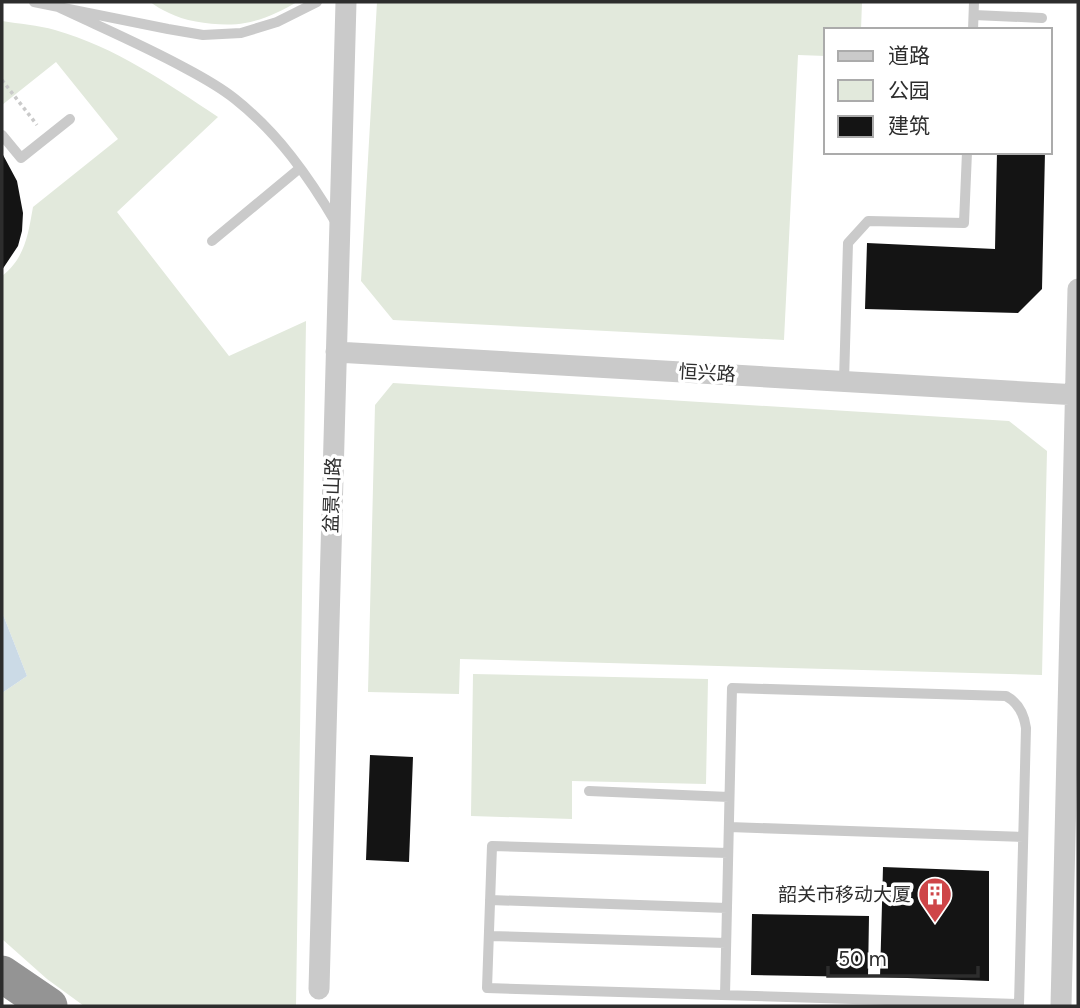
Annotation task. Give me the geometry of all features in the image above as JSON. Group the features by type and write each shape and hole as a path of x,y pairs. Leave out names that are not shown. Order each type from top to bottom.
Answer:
{"highway":[{"path":"2,974 49,1006"}],"street":[{"name":"盆景山路","path":"319,989 346,2"},
{"path":"1061,1006 1078,289"},
{"name":"恒兴路","path":"336,352 1077,395"}],"lane":[{"path":"34,2 204,35 241,33 265,26 317,2"},
{"path":"973,28 974,2"},
{"path":"54,5 158,53 236,99 285,146 339,229"},
{"path":"974,15 1042,18"},
{"path":"2,135 20,158 70,119"},
{"path":"844,381 848,243 868,221 964,223 967,154"},
{"path":"212,241 300,168"},
{"path":"725,995 732,688 1006,696 1018,705 1025,721 1019,1004 823,1002 725,995 487,988 492,846 728,853"},
{"path":"589,791 729,796"},
{"path":"729,827 1023,837"},
{"path":"490,900 727,908"},
{"path":"489,936 726,943"}],"path":[{"path":"2,80 47,137"}],"green space":[{"path":"150,2 297,2 259,20 227,25 186,19 166,12"},
{"path":"377,2 862,2 861,28 824,28 824,56 798,55 784,340 393,320 361,281"},
{"path":"2,21 49,28 99,46 140,67 218,117 117,212 229,356 306,321 296,1006 84,1006 47,979 2,939 2,693 27,676 2,612 2,276 21,254 33,207 118,139 56,62 2,105"},
{"path":"393,383 1009,421 1047,451 1042,675 460,659 459,694 368,692 375,405"},
{"path":"473,674 708,679 706,784 572,781 572,819 471,816"}],"water":[{"path":"2,612 27,676 2,693"}],"building":[{"path":"2,153 17,181 23,213 18,246 2,270"},
{"path":"997,154 1045,154 1042,289 1018,313 865,309 867,243 995,249"},
{"path":"370,755 413,757 409,862 366,860"},
{"name":"韶关市移动大厦","path":"883,867 989,871 989,981 880,977"},
{"path":"752,914 869,916 868,977 751,975"}],"place":[{"name":"韶关市移动大厦","path":"935,924"}]}
